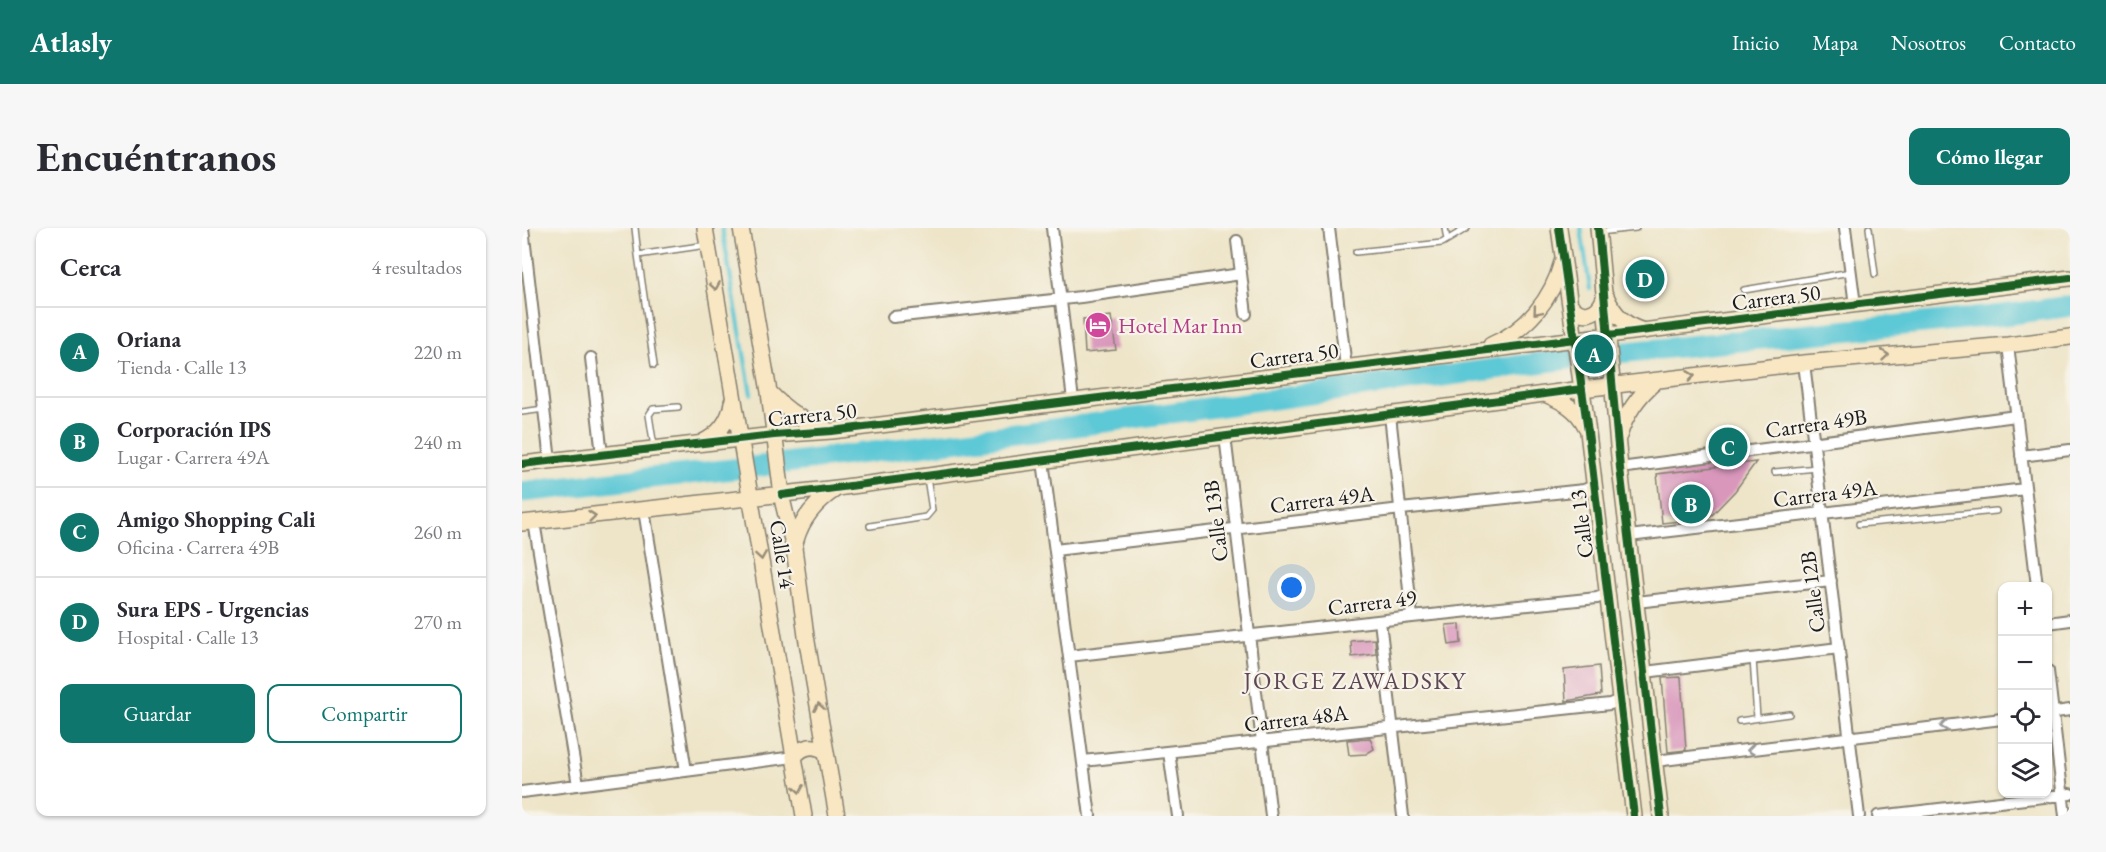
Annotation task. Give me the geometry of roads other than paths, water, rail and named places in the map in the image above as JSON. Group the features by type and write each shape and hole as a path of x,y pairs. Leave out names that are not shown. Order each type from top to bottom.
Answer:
{"main road":[{"name":"Calle 14","path":"705,228 804,816"},
{"name":"Calle 14","path":"741,228 769,392 782,491 794,548 806,636 837,816"},
{"name":"Calle 13","path":"1559,228 1588,432 1634,816"},
{"name":"Calle 13","path":"1598,230 1620,468 1661,816"},
{"path":"1476,351 1504,339 1528,321 1550,293 1563,259"},
{"name":"Carrera 50","path":"522,465 655,448 775,440 1073,400 1476,351 1608,340 1647,332 2070,278"},
{"path":"1570,304 1578,313 1589,314 1599,308 1603,293"},
{"path":"1603,293 1619,317 1629,325 1647,332"},
{"path":"528,523 644,510 751,494 837,488 1545,394 1581,384 1656,381 1804,363 2008,345 2070,337"},
{"path":"1618,442 1624,421 1631,408 1656,381"},
{"path":"769,392 793,414 831,431"},
{"path":"1545,394 1561,400 1574,410 1588,432"},
{"path":"701,444 723,426 732,409 733,396"},
{"path":"794,548 799,531 809,512 837,488"},
{"path":"1617,675 1645,672"},
{"path":"794,757 807,747 817,747 826,752"}],"street":[{"path":"523,228 527,297 545,409 550,461"},
{"path":"1052,228 1073,400"},
{"path":"1329,228 1346,367"},
{"path":"1845,228 1855,305"},
{"path":"1237,241 1246,314"},
{"path":"893,317 1061,299 1241,274"},
{"path":"2008,345 2037,582"},
{"path":"591,358 602,455"},
{"name":"Calle 12B","path":"1804,363 1859,816"},
{"path":"1390,414 1412,617"},
{"name":"Carrera 49B","path":"1620,468 2016,416"},
{"name":"Calle 13B","path":"1225,436 1271,816"},
{"path":"2021,456 2070,450"},
{"path":"1042,460 1090,816"},
{"name":"Carrera 49A","path":"1055,550 1584,490 1594,486"},
{"name":"Carrera 49A","path":"1629,536 2025,489"},
{"path":"644,510 686,771"},
{"path":"528,523 578,785"},
{"path":"1636,602 1831,581"},
{"name":"Carrera 49","path":"1069,656 1597,598 1608,594"},
{"path":"2052,622 2070,620"},
{"path":"1380,621 1403,816"},
{"path":"1645,672 1839,648"},
{"name":"Carrera 48A","path":"1083,761 1610,704 1620,700"},
{"path":"2052,713 2070,710"},
{"path":"1655,762 1998,718"},
{"path":"2052,723 2066,794 2065,816"},
{"path":"1169,752 1178,816"},
{"path":"522,792 794,757"},
{"path":"1878,816 2066,794"}],"lane":[{"path":"635,228 654,365"},
{"path":"1445,228 1447,240"},
{"path":"1356,252 1442,243 1467,228"},
{"path":"1598,230 1636,228"},
{"path":"1869,228 1875,274"},
{"path":"638,255 708,244"},
{"path":"1744,290 1851,272"},
{"path":"655,448 650,415 653,409 678,407"},
{"path":"522,412 545,409"},
{"path":"1775,472 1817,468"},
{"path":"870,526 926,517 932,510 927,476"},
{"path":"1928,500 1930,517"},
{"path":"1859,524 1996,511"},
{"path":"1753,659 1757,718"},
{"path":"1739,721 1789,714"}],"waterway":[{"path":"722,228 751,394"},
{"path":"1581,228 1590,289"},
{"path":"522,492 761,466 1039,431 1597,355 2004,315 2070,306"}],"place":[{"name":"Sura EPS - Urgencias","path":"1645,279"},
{"name":"Hotel Mar Inn","path":"1098,325"},
{"name":"Oriana","path":"1594,354"},
{"name":"Amigo Shopping Cali","path":"1728,447"},
{"name":"Corporación IPS","path":"1691,504"}],"district":[{"name":"JORGE ZAWADSKY","path":"1355,681"}]}
